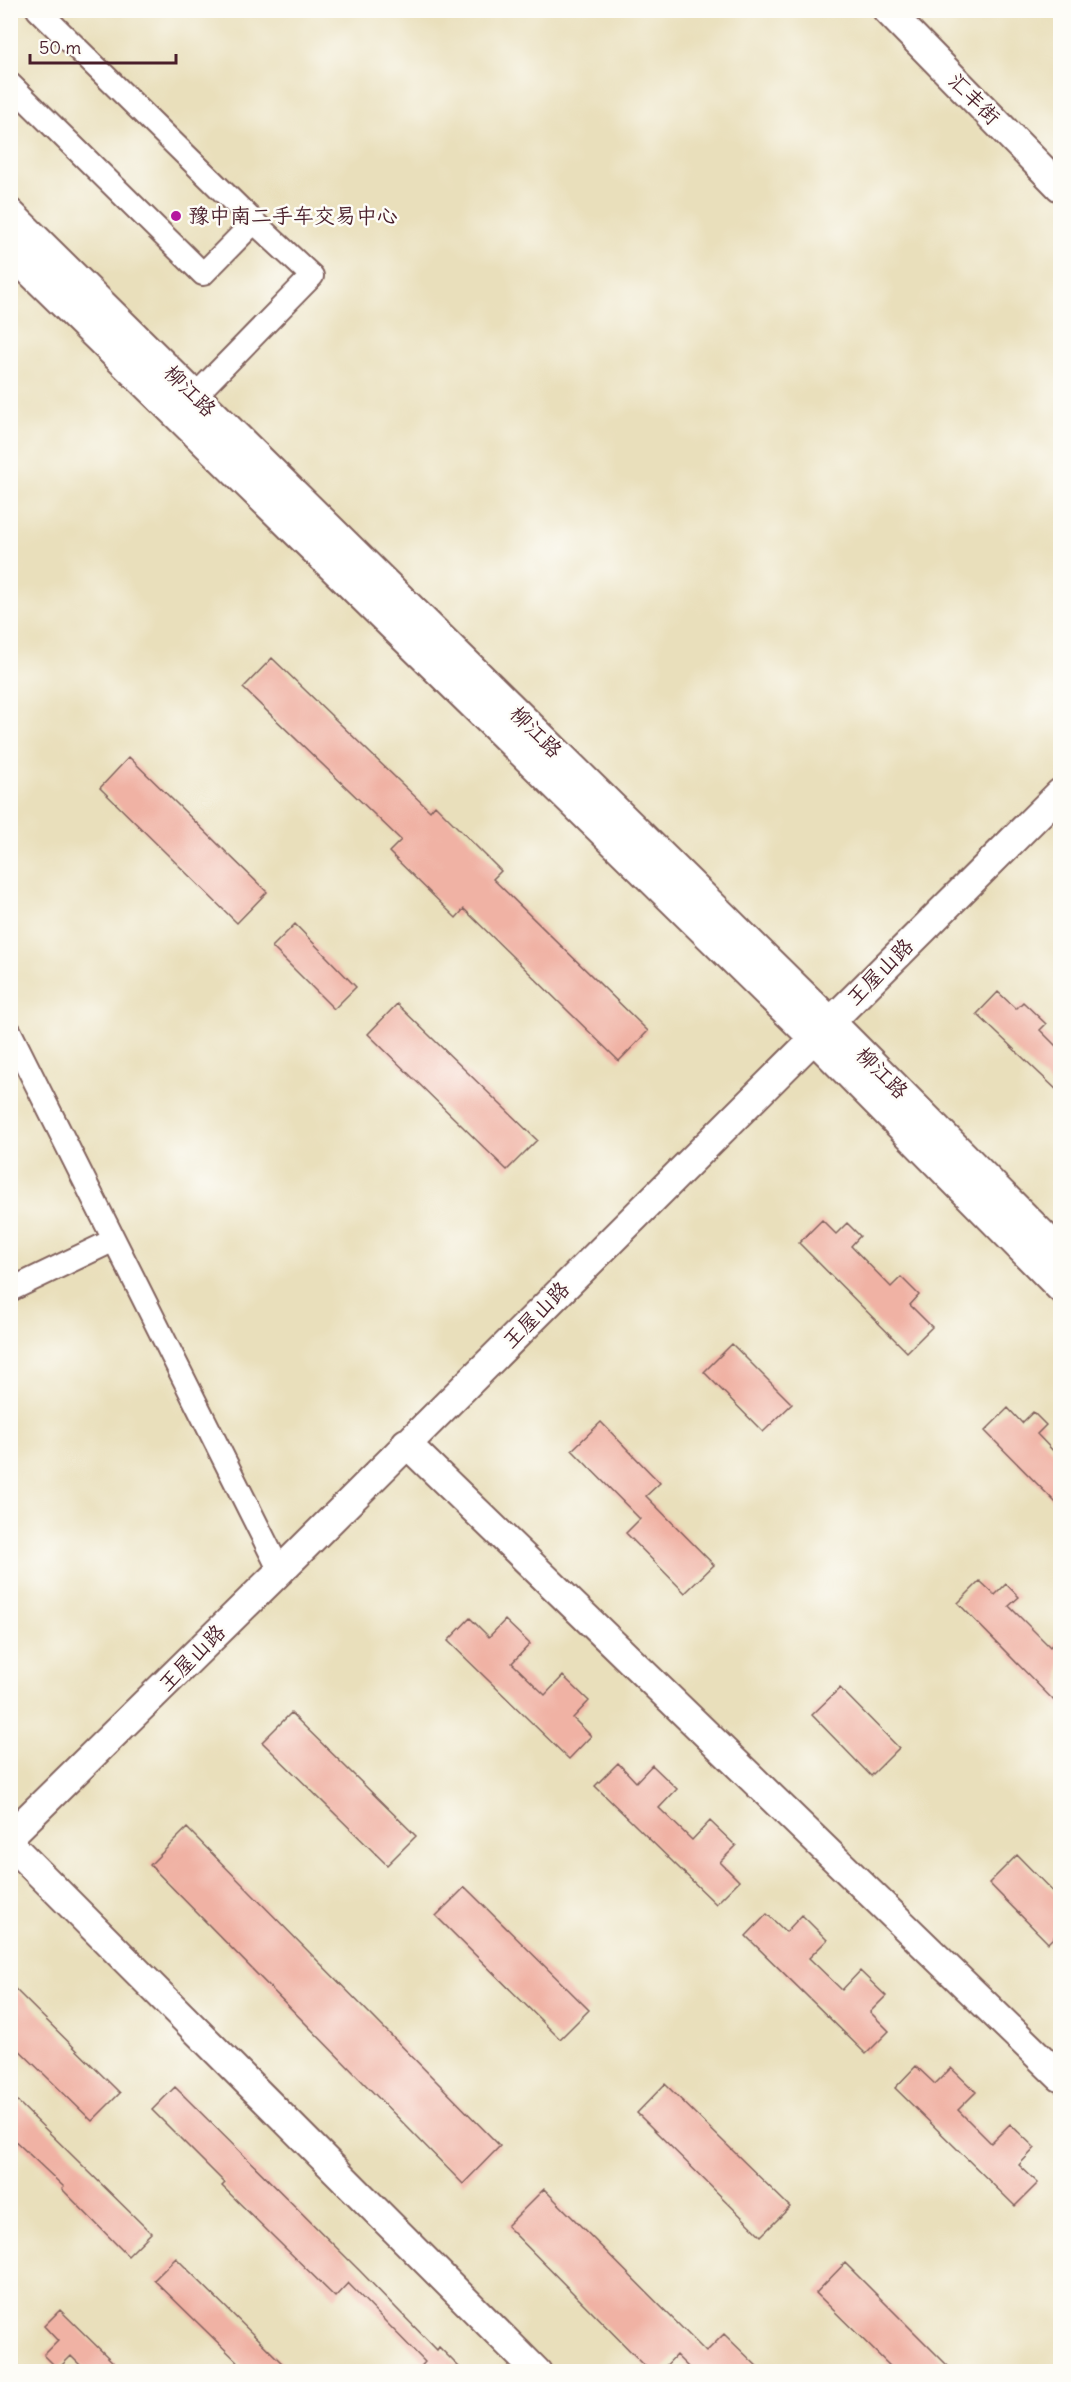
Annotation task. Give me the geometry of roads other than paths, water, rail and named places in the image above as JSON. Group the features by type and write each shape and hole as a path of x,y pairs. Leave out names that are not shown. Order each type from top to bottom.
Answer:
{"street":[{"name":"汇丰街","path":"887,10 1060,187"},
{"path":"51,15 254,222 312,276 176,416"},
{"path":"10,84 203,274 254,222"},
{"name":"柳江路","path":"10,213 195,396 822,1030 1060,1288"},
{"name":"柳江路","path":"10,252 176,416 822,1030 1060,1252"},
{"name":"王屋山路","path":"10,1836 280,1571 1060,793"},
{"path":"10,1032 280,1571"},
{"path":"10,1290 114,1240"},
{"path":"406,1443 1060,2077"},
{"path":"10,1844 537,2372"}],"place":[{"name":"豫中南二手车交易中心","path":"176,216"}]}
